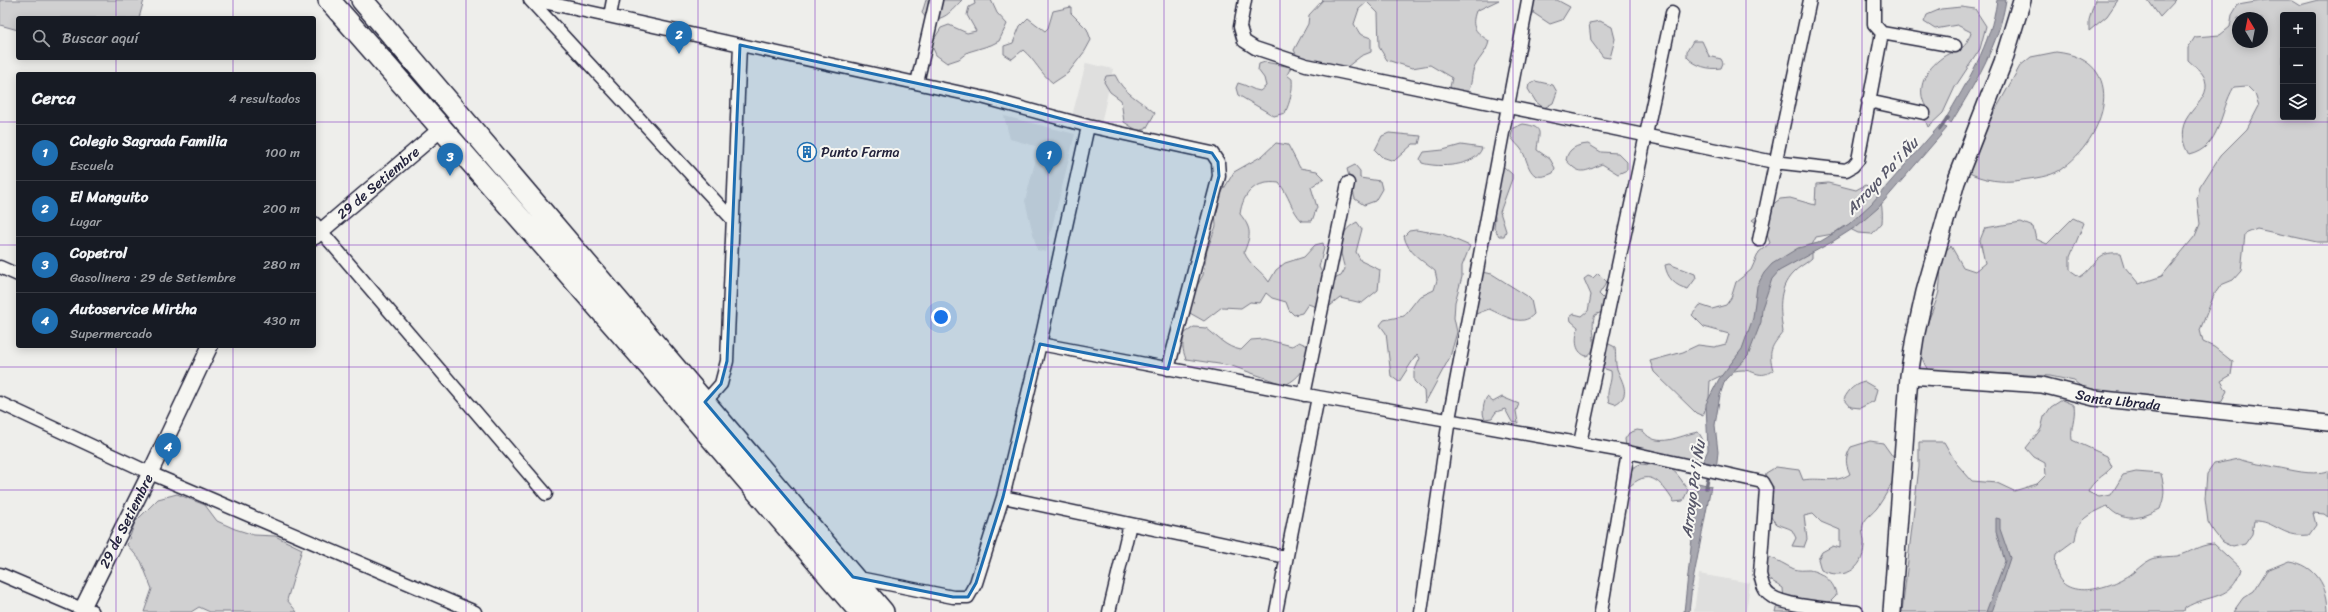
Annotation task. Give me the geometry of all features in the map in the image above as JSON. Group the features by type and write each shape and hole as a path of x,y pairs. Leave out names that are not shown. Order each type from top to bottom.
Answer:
{"highway":[{"path":"329,0 666,385 860,612"},
{"path":"362,0 460,113 883,612"}],"main road":[{"path":"1892,612 1909,376 1915,337 1925,292 1956,182 2003,62 2022,0"}],"street":[{"path":"530,0 732,219"},
{"path":"534,0 985,98 1088,126 1212,152 1218,162 1220,176 1168,369"},
{"path":"610,16 613,0"},
{"path":"917,83 936,0"},
{"path":"1245,0 1240,27 1244,41 1255,48 1306,65 1774,162 1846,170 1853,166 1858,160 1882,33"},
{"path":"1421,612 1449,419 1528,0"},
{"path":"1759,240 1774,162 1810,0"},
{"path":"1874,0 1874,24 1882,33 1955,46"},
{"path":"1580,443 1672,14"},
{"path":"705,402 721,384 727,361 740,45"},
{"path":"1868,101 1924,113"},
{"name":"29 de Setiembre","path":"316,230 460,113"},
{"path":"853,577 953,597 968,596 976,583 1003,497 1040,344 1088,126"},
{"path":"1304,395 1348,183"},
{"path":"316,230 546,494"},
{"path":"0,268 16,274"},
{"path":"1040,344 1304,395 1449,419 1628,452 1762,482 1765,485 1760,574 1763,588 1770,596 1784,602 1857,612"},
{"name":"29 de Setiembre","path":"86,610 150,473 205,348"},
{"name":"Santa Librada","path":"1909,376 2042,385 2094,398 2328,423"},
{"path":"1276,612 1318,397"},
{"path":"0,403 150,473 476,612"},
{"path":"1600,612 1628,452"},
{"path":"1003,497 1286,557"},
{"path":"1109,612 1130,524"},
{"path":"0,574 86,610"}],"highlighted area":[{"path":"740,45 985,98 1088,126 1212,153 1218,162 1219,176 1168,369 1040,344 1003,497 976,583 968,597 953,597 853,577 705,402 721,384 727,361"}],"shaded area":[{"path":"0,0 144,0 140,16 16,16 16,29 0,25"},
{"path":"926,0 962,0 947,15 938,19 927,19 922,13"},
{"path":"974,0 991,0 997,13 1007,24 999,41 968,52 959,59 947,63 936,55 931,44 941,28 949,25 967,33 976,31 967,15 969,7 975,4"},
{"path":"1323,0 1499,0 1476,11 1474,17 1475,29 1489,41 1472,74 1469,90 1458,96 1450,87 1452,78 1430,65 1412,68 1387,60 1379,47 1378,13 1367,2 1359,9 1354,24 1360,34 1371,38 1371,52 1361,56 1343,70 1298,58 1294,50 1308,24 1309,15"},
{"path":"1531,0 1557,0 1570,7 1562,20 1550,24 1532,12 1528,4"},
{"path":"1997,0 2006,0 1998,33 1992,49 1951,123 1945,120 1970,77 1984,48 1994,17"},
{"path":"2095,0 2118,0 2107,16 2089,31 2089,20"},
{"path":"2148,0 2176,0 2160,17"},
{"path":"2267,0 2292,0 2300,5 2319,0 2328,0 2328,242 2317,242 2257,229 2245,234 2241,271 2233,280 2221,285 2214,295 2200,330 2203,342 2214,347 2233,362 2231,375 2221,381 2227,391 2221,402 2198,404 2148,402 2083,388 2074,381 2050,376 1928,370 1923,360 1921,350 1922,341 1924,331 1939,291 1941,254 1951,246 1963,267 1975,271 1985,263 1980,240 1985,228 2021,222 2033,227 2036,239 2047,244 2073,218 2084,223 2070,257 2070,270 2080,277 2105,254 2112,253 2120,253 2124,266 2139,284 2162,276 2195,236 2200,224 2197,199 2200,187 2220,156 2247,129 2259,106 2255,94 2247,86 2234,87 2229,96 2214,136 2200,151 2189,155 2183,141 2183,129 2186,120 2203,97 2206,89 2204,76 2188,60 2188,48 2195,37 2220,35 2230,27 2232,15 2232,48 2268,48 2268,12 2234,12 2238,5"},
{"path":"1071,7 1071,13 1087,29 1091,40 1085,51 1068,73 1053,83 1023,50 1012,59 1004,54 1004,46 1013,43 1020,26 1028,18 1045,31 1048,28 1053,11"},
{"path":"1961,7 1975,9 1986,26 1980,49 1955,87 1943,113 1928,127 1924,117 1926,107 1922,93 1924,79 1932,67 1943,57 1960,49 1966,44 1971,32 1957,25 1935,29 1924,22 1927,15 1941,9"},
{"path":"1600,21 1612,27 1615,39 1610,58 1603,57 1591,41 1589,23"},
{"path":"1693,41 1702,41 1709,56 1721,59 1723,63 1721,68 1702,67 1690,60 1687,57 1687,51"},
{"path":"2056,52 2080,58 2095,69 2102,85 2103,102 2099,121 2089,140 2076,156 2060,170 2047,176 2015,181 2001,181 1979,177 1966,171 1983,129 1990,120 2020,66 2031,57"},
{"path":"1265,62 1291,67 1287,75 1292,79 1292,92 1285,113 1274,116 1238,95 1236,88 1238,83 1260,91 1266,86 1264,78 1258,70 1259,64"},
{"path":"1086,63 1113,69 1101,124 1072,116"},
{"path":"1115,75 1127,92 1155,113 1146,129 1138,131 1124,122 1121,100 1110,92 1104,82 1106,76"},
{"path":"1535,81 1553,85 1557,92 1553,103 1544,108 1536,102 1528,89 1529,84"},
{"path":"1004,116 1075,134 1046,252 1037,250 1025,201 1039,147 1010,139"},
{"path":"1523,124 1530,125 1538,129 1539,136 1537,150 1550,159 1555,168 1553,173 1545,176 1538,176 1531,170 1521,149 1511,137 1513,128"},
{"path":"1940,125 1947,128 1878,208 1857,226 1832,242 1779,271 1772,279 1762,308 1761,322 1748,356 1725,380 1720,395 1715,425 1718,452 1716,470 1701,466 1708,450 1706,404 1719,379 1742,349 1753,318 1757,286 1764,273 1772,264 1798,248 1818,243 1849,224 1871,204"},
{"path":"1389,133 1421,136 1419,144 1413,144 1394,161 1382,157 1375,150 1382,136"},
{"path":"1276,143 1288,145 1300,168 1317,171 1324,178 1311,187 1317,207 1312,221 1302,221 1298,217 1279,183 1264,183 1252,189 1244,199 1240,214 1247,224 1249,232 1248,241 1244,252 1246,257 1269,282 1276,270 1285,263 1304,257 1315,245 1323,243 1324,248 1319,267 1327,279 1336,278 1341,276 1345,269 1341,255 1342,236 1350,226 1357,222 1362,229 1356,252 1361,261 1380,270 1378,290 1362,303 1340,298 1325,310 1308,304 1302,313 1294,315 1289,310 1286,302 1272,298 1266,293 1260,303 1250,302 1241,308 1222,307 1204,321 1188,312 1192,295 1203,275 1207,250 1216,226 1215,209 1222,192 1234,172 1262,156"},
{"path":"1588,144 1601,152 1618,153 1627,162 1627,170 1618,174 1602,164 1582,171 1575,168 1566,160 1571,150 1577,146"},
{"path":"1461,145 1482,148 1472,159 1456,164 1429,165 1422,163 1420,159 1424,152 1443,150"},
{"path":"1355,165 1360,171 1360,178 1380,181 1382,189 1375,201 1364,205 1355,199 1347,169"},
{"path":"1504,167 1512,174 1512,179 1500,212 1506,231 1504,236 1499,236 1494,228 1495,218 1493,208 1500,170"},
{"path":"1828,183 1856,190 1865,185 1876,189 1882,206 1882,223 1872,234 1858,233 1844,226 1833,234 1816,237 1812,245 1812,258 1795,271 1784,286 1781,301 1783,332 1773,346 1771,358 1773,370 1764,374 1757,374 1747,370 1739,370 1710,381 1709,398 1703,416 1696,413 1654,372 1650,361 1683,352 1698,345 1714,347 1726,344 1729,334 1704,327 1692,315 1700,305 1712,309 1726,305 1731,298 1736,282 1751,270 1759,252 1770,243 1765,230 1752,220 1780,199 1790,198 1815,205 1816,184"},
{"path":"1416,230 1442,234 1470,246 1462,266 1462,277 1455,302 1454,318 1457,332 1450,357 1425,403 1424,391 1414,381 1414,372 1420,358 1417,354 1399,382 1391,376 1386,333 1380,325 1384,320 1404,316 1419,297 1434,290 1437,280 1435,271 1416,256 1408,247 1404,236 1409,231"},
{"path":"1669,264 1695,274 1696,278 1688,289 1679,286 1672,281 1665,265"},
{"path":"1481,272 1492,274 1527,296 1531,300 1534,314 1524,320 1518,320 1506,317 1489,309 1476,314 1471,312"},
{"path":"1598,273 1607,282 1599,294 1606,301 1602,312 1595,315 1593,325 1593,349 1586,356 1579,351 1577,347 1576,339 1578,327 1571,321 1570,317 1574,314 1582,316 1588,311 1591,295 1584,279 1588,276 1593,278"},
{"path":"1194,327 1206,328 1230,347 1241,350 1251,340 1264,339 1292,346 1299,342 1308,346 1308,358 1300,374 1285,385 1232,366 1186,359 1183,349 1185,333"},
{"path":"1609,344 1615,347 1616,367 1624,388 1623,397 1615,404 1609,402 1608,398 1611,371 1597,366 1601,345"},
{"path":"1865,382 1877,389 1874,401 1860,408 1851,407 1844,399 1846,395 1855,386"},
{"path":"1487,397 1493,402 1502,397 1519,404 1516,411 1518,423 1512,422 1505,409 1496,412 1492,418 1485,419 1483,408"},
{"path":"2062,400 2074,405 2072,440 2107,456 2112,467 2095,481 2088,492 2099,497 2111,495 2123,475 2136,472 2161,474 2164,492 2160,509 2146,515 2132,518 2126,517 2113,512 2107,506 2085,518 2081,522 2076,532 2075,540 2056,554 2056,570 2061,581 2069,587 2080,590 2106,586 2130,575 2150,560 2160,557 2177,556 2199,547 2214,544 2241,569 2237,580 2232,587 2219,595 2194,603 2185,608 2184,612 1902,612 1919,467 1919,442 1944,442 1956,463 1972,481 1997,483 2014,491 2037,484 2046,475 2045,463 2034,457 2026,448 2041,429 2044,417 2051,407"},
{"path":"1637,430 1643,431 1655,440 1669,440 1698,432 1703,440 1704,448 1697,458 1692,460 1626,447 1625,439 1629,433"},
{"path":"1870,441 1883,443 1898,464 1897,470 1884,498 1864,522 1862,529 1864,546 1863,555 1860,562 1850,571 1837,574 1829,573 1821,570 1818,559 1822,552 1833,546 1840,548 1840,530 1821,522 1813,514 1804,516 1807,539 1804,547 1792,546 1796,538 1792,530 1777,524 1769,514 1764,493 1766,473 1776,467 1799,470 1803,480 1839,479 1850,474 1846,460 1851,447"},
{"path":"2239,459 2252,463 2302,472 2315,473 2328,471 2328,517 2324,514 2313,513 2316,525 2309,535 2292,534 2268,523 2254,521 2252,534 2245,544 2233,547 2222,542 2208,522 2205,498 2207,474 2214,464"},
{"path":"1641,464 1663,465 1675,472 1688,490 1683,501 1674,502 1659,482 1653,479 1641,479 1634,482 1627,489 1631,470"},
{"path":"1698,483 1711,486 1692,586 1689,612 1684,612"},
{"path":"177,494 205,505 217,521 235,529 254,535 275,536 302,549 287,600 297,612 210,612 199,607 191,612 144,612 152,589 141,561 127,545 135,522 158,499"},
{"path":"1996,518 2000,519 2000,529 2010,558 1992,612 1986,612 2005,561 1996,532"},
{"path":"1769,557 1794,569 1809,570 1819,573 1834,587 1836,596 1830,602 1811,602 1804,612 1775,612 1776,608 1784,602 1783,588 1761,573 1755,564 1754,559"},
{"path":"2289,561 2306,567 2319,578 2326,594 2328,612 2233,612 2243,598 2254,591 2267,570"},
{"path":"1699,574 1750,583 1746,612 1694,612"}],"waterway":[{"name":"Arroyo Pa'i Ñu","path":"1940,129 1948,118"},
{"name":"Arroyo Pa'i Ñu","path":"1706,488 1709,473"}],"place":[{"name":"El Manguito","path":"679,54"},
{"name":"Punto Farma","path":"807,152"},
{"name":"Colegio Sagrada Familia","path":"1049,174"},
{"name":"Copetrol","path":"450,176"},
{"name":"Autoservice Mirtha","path":"168,466"}]}
